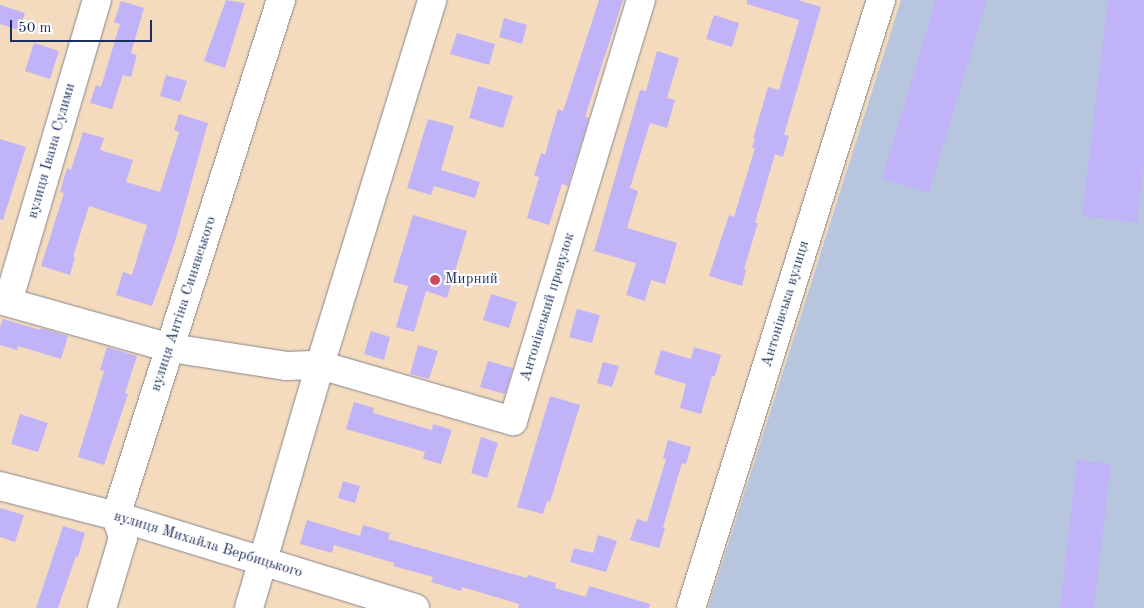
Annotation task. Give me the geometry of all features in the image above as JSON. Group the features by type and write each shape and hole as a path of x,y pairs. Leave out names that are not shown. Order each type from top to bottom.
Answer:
{"street":[{"name":"вулиця Івана Сулими","path":"4,301 97,0"},
{"name":"вулиця Антіна Синявського","path":"116,516 281,0"},
{"path":"249,608 320,365 432,0"},
{"name":"Антонівський провулок","path":"320,365 513,421 641,0"},
{"name":"Антонівська вулиця","path":"691,608 881,0"},
{"path":"4,301 171,348 286,366 320,365"},
{"name":"вулиця Михайла Вербицького","path":"0,486 116,516 415,608"},
{"path":"102,608 123,538 116,516"}],"shaded area":[{"path":"901,0 1144,0 1144,608 708,608"}],"building":[{"path":"226,0 245,3 225,68 204,61"},
{"path":"599,0 623,0 585,117 589,118 568,186 562,184 549,225 527,218 539,177 534,176 541,153 545,155 558,109 563,111"},
{"path":"747,0 798,0 821,7 784,135 789,136 783,157 775,154 755,223 758,223 744,269 746,269 742,286 709,276 729,215 734,217 755,148 752,148 755,139 753,139 768,87 779,90 799,20 747,4"},
{"path":"936,0 987,0 929,193 882,179"},
{"path":"1108,0 1144,0 1144,163 1137,223 1082,216"},
{"path":"121,1 144,8 131,53 137,55 131,77 123,75 112,109 90,103 96,85 101,87 120,24 114,22"},
{"path":"0,5 25,13 19,30 0,24"},
{"path":"714,15 739,23 732,47 706,39"},
{"path":"504,18 527,25 522,44 499,37"},
{"path":"457,33 495,44 489,65 450,54"},
{"path":"34,43 59,51 50,79 25,71"},
{"path":"657,51 679,58 667,98 675,100 667,128 650,123 630,188 638,191 627,228 677,243 665,284 651,280 645,301 626,295 636,263 594,251 640,90 646,91"},
{"path":"166,75 187,81 180,102 160,96"},
{"path":"478,86 513,96 503,128 469,118"},
{"path":"179,114 208,123 174,245 152,306 116,295 123,272 132,275 147,225 89,206 73,257 75,257 70,275 41,266 64,193 60,192 67,168 71,170 83,132 104,138 100,150 133,160 126,182 160,192 179,132 174,130"},
{"path":"428,119 454,126 441,170 480,182 475,198 434,186 431,195 407,188"},
{"path":"0,139 26,147 3,220 0,219"},
{"path":"413,215 467,231 447,298 426,291 414,332 396,327 408,286 393,282"},
{"path":"491,294 517,302 509,328 483,320"},
{"path":"577,309 600,315 592,343 569,337"},
{"path":"3,319 68,336 61,359 18,346 17,350 0,345 0,327"},
{"path":"371,331 390,337 384,360 364,354"},
{"path":"418,345 438,351 429,379 410,374"},
{"path":"107,347 137,356 125,393 128,394 104,465 78,457 104,371 100,370"},
{"path":"694,347 721,355 715,376 712,376 701,414 680,408 686,384 654,374 661,350 691,359"},
{"path":"488,361 513,368 505,394 480,387"},
{"path":"603,362 619,366 612,387 597,383"},
{"path":"550,396 580,405 550,502 547,501 543,514 517,507"},
{"path":"354,402 374,408 373,413 432,430 433,424 452,430 441,464 423,459 425,452 346,429"},
{"path":"20,414 48,423 38,452 11,444"},
{"path":"481,437 498,443 487,478 471,473"},
{"path":"668,440 691,447 686,464 682,463 663,527 665,528 659,548 630,540 637,519 647,522 666,459 663,458"},
{"path":"1077,460 1111,464 1094,608 1060,608"},
{"path":"343,481 360,486 355,503 338,498"},
{"path":"0,508 24,515 15,542 0,537"},
{"path":"307,520 360,536 363,525 390,533 388,539 527,578 528,575 556,583 555,588 586,597 589,586 650,604 649,608 518,608 519,604 462,587 461,591 431,582 433,577 393,566 394,563 334,545 332,553 300,544"},
{"path":"63,526 85,533 78,557 76,556 58,608 36,608"},
{"path":"598,535 617,541 606,572 570,562 574,548 593,553"}],"place":[{"name":"Мирний","path":"435,280"}]}
